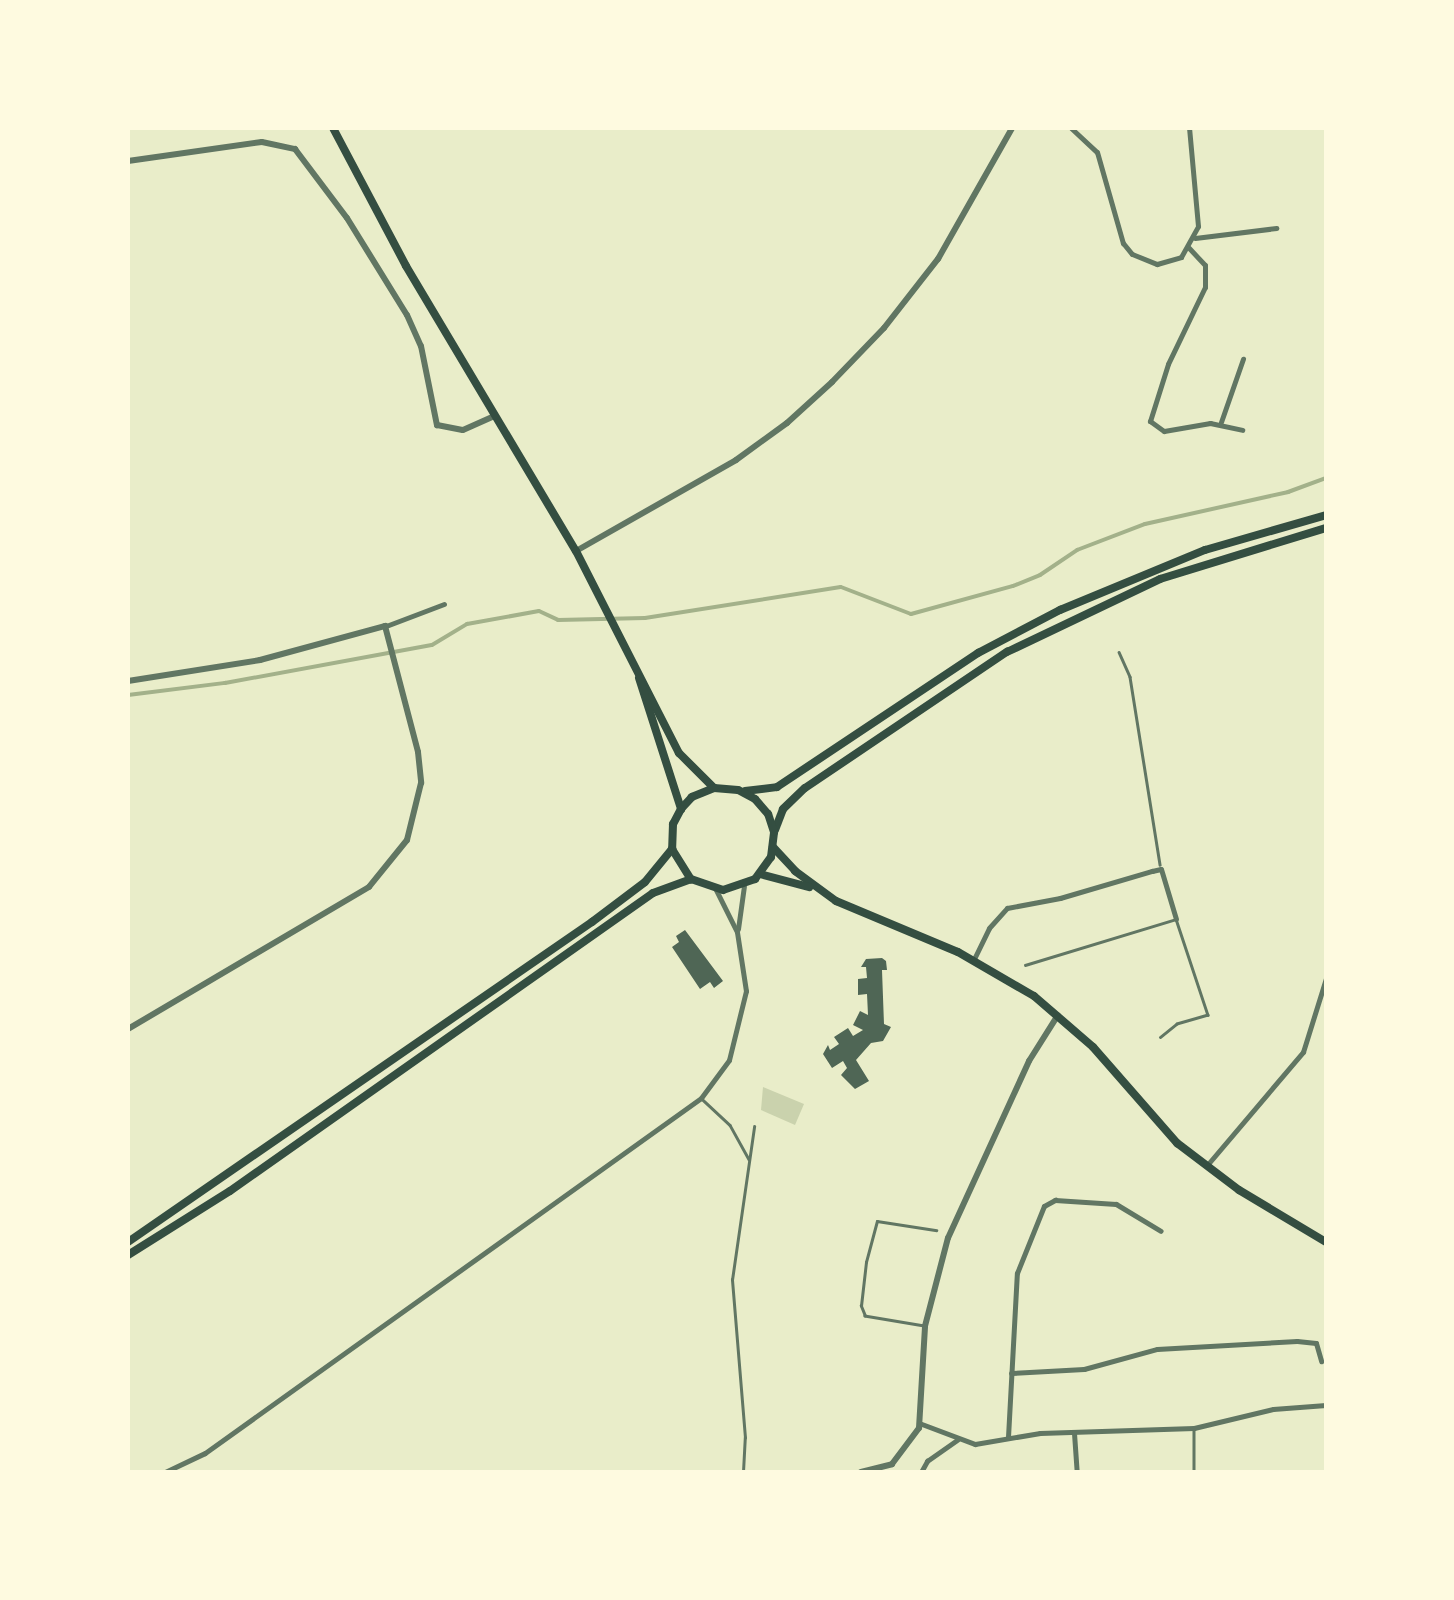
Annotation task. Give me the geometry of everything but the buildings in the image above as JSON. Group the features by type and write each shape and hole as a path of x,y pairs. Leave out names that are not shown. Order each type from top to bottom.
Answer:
{"main road":[{"path":"336,128 406,266 576,551 687,766 714,788"},
{"path":"128,1242 645,882 672,849 674,824 681,809 699,793 714,788 760,792 777,787 978,653 1106,588 1205,550 1326,515"},
{"path":"672,849 691,880 716,890 744,886 760,874 774,847 774,832 783,809 804,788 1006,652 1160,579 1326,528"},
{"path":"638,674 681,809"},
{"path":"738,790 762,806 774,832"},
{"path":"774,847 822,892"},
{"path":"760,874 822,892 873,920 974,959 1058,1015 1093,1047 1177,1143 1206,1167 1326,1242"},
{"path":"128,1255 230,1191 652,893 691,880"}],"street":[{"path":"576,551 736,460 778,431 832,382 884,328 938,259 968,214 1012,128"},
{"path":"1071,128 1097,152 1119,232 1132,254 1157,264 1170,262 1190,248 1195,238 1197,212 1188,128"},
{"path":"128,160 262,142 295,149 348,218 407,315 421,346 437,424 463,430 495,416"},
{"path":"1195,238 1276,228"},
{"path":"1190,248 1205,264 1205,287 1168,364 1150,421 1164,431 1220,423 1242,430"},
{"path":"1220,423 1242,359"},
{"path":"128,681 260,660 385,626 444,604"},
{"path":"128,1029 354,898 388,869 402,848 418,806 420,768 385,626"},
{"path":"974,959 989,928 1007,908 1060,898 1161,869 1176,919"},
{"path":"165,1472 206,1453 702,1098 729,1060 742,1017 746,990 737,932 744,886"},
{"path":"716,890 737,932"},
{"path":"1206,1167 1303,1052 1326,978"},
{"path":"861,1472 892,1464 905,1453 920,1423 926,1326 948,1238 1029,1060 1058,1015"},
{"path":"1008,1437 1017,1273 1044,1206 1055,1200 1116,1204 1161,1232"},
{"path":"1010,1373 1092,1368 1157,1349 1298,1341 1316,1342 1321,1361"},
{"path":"920,1423 975,1444 1008,1437 1194,1428 1273,1409 1326,1404"},
{"path":"1074,1433 1077,1472"},
{"path":"922,1472 927,1461 957,1440"}],"lane":[{"path":"1119,652 1130,677 1161,869"},
{"path":"1025,965 1176,919 1208,1015 1177,1024 1161,1037"},
{"path":"702,1098 730,1125 750,1160"},
{"path":"743,1472 746,1438 732,1280 754,1128"},
{"path":"926,1326 869,1318 861,1304 877,1221 936,1230"},
{"path":"1194,1428 1194,1472"}],"green space":[{"path":"763,1087 804,1104 795,1125 761,1110"}],"waterway":[{"path":"128,695 225,683 432,645 467,624 539,611 558,620 645,618 841,587 911,614 1013,586 1040,575 1077,550 1145,524 1288,492 1326,478"}]}
